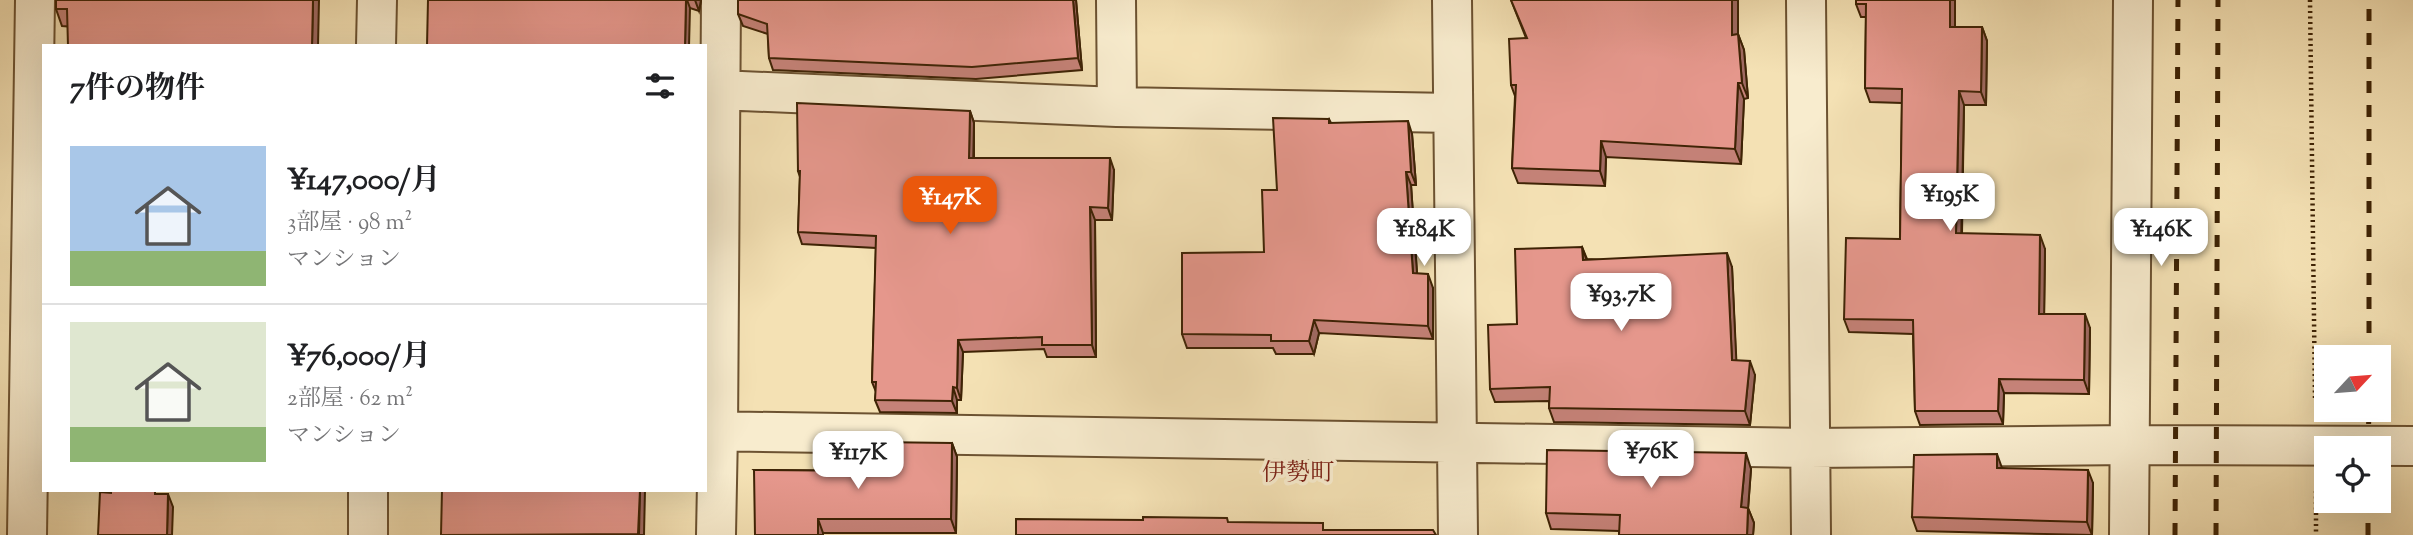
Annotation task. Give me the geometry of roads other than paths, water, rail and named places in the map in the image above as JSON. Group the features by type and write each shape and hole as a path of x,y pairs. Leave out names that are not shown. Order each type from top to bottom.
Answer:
{"street":[{"path":"27,535 17,87 35,0"},
{"path":"376,44 377,0"},
{"path":"716,535 712,431 721,0"},
{"path":"1116,0 1117,107"},
{"path":"1452,0 1458,535"},
{"path":"1806,0 1811,535"},
{"path":"2129,535 2133,0"},
{"path":"719,90 1117,107 1453,113"},
{"path":"712,431 1810,448 2413,446"},
{"path":"368,492 368,535"}],"railway":[{"path":"2175,535 2178,0"},
{"path":"2216,535 2218,0"},
{"path":"2369,0 2369,345"},
{"path":"2368,436 2369,422"},
{"path":"2368,513 2368,535"}],"district":[{"name":"伊勢町","path":"1298,474"}]}
